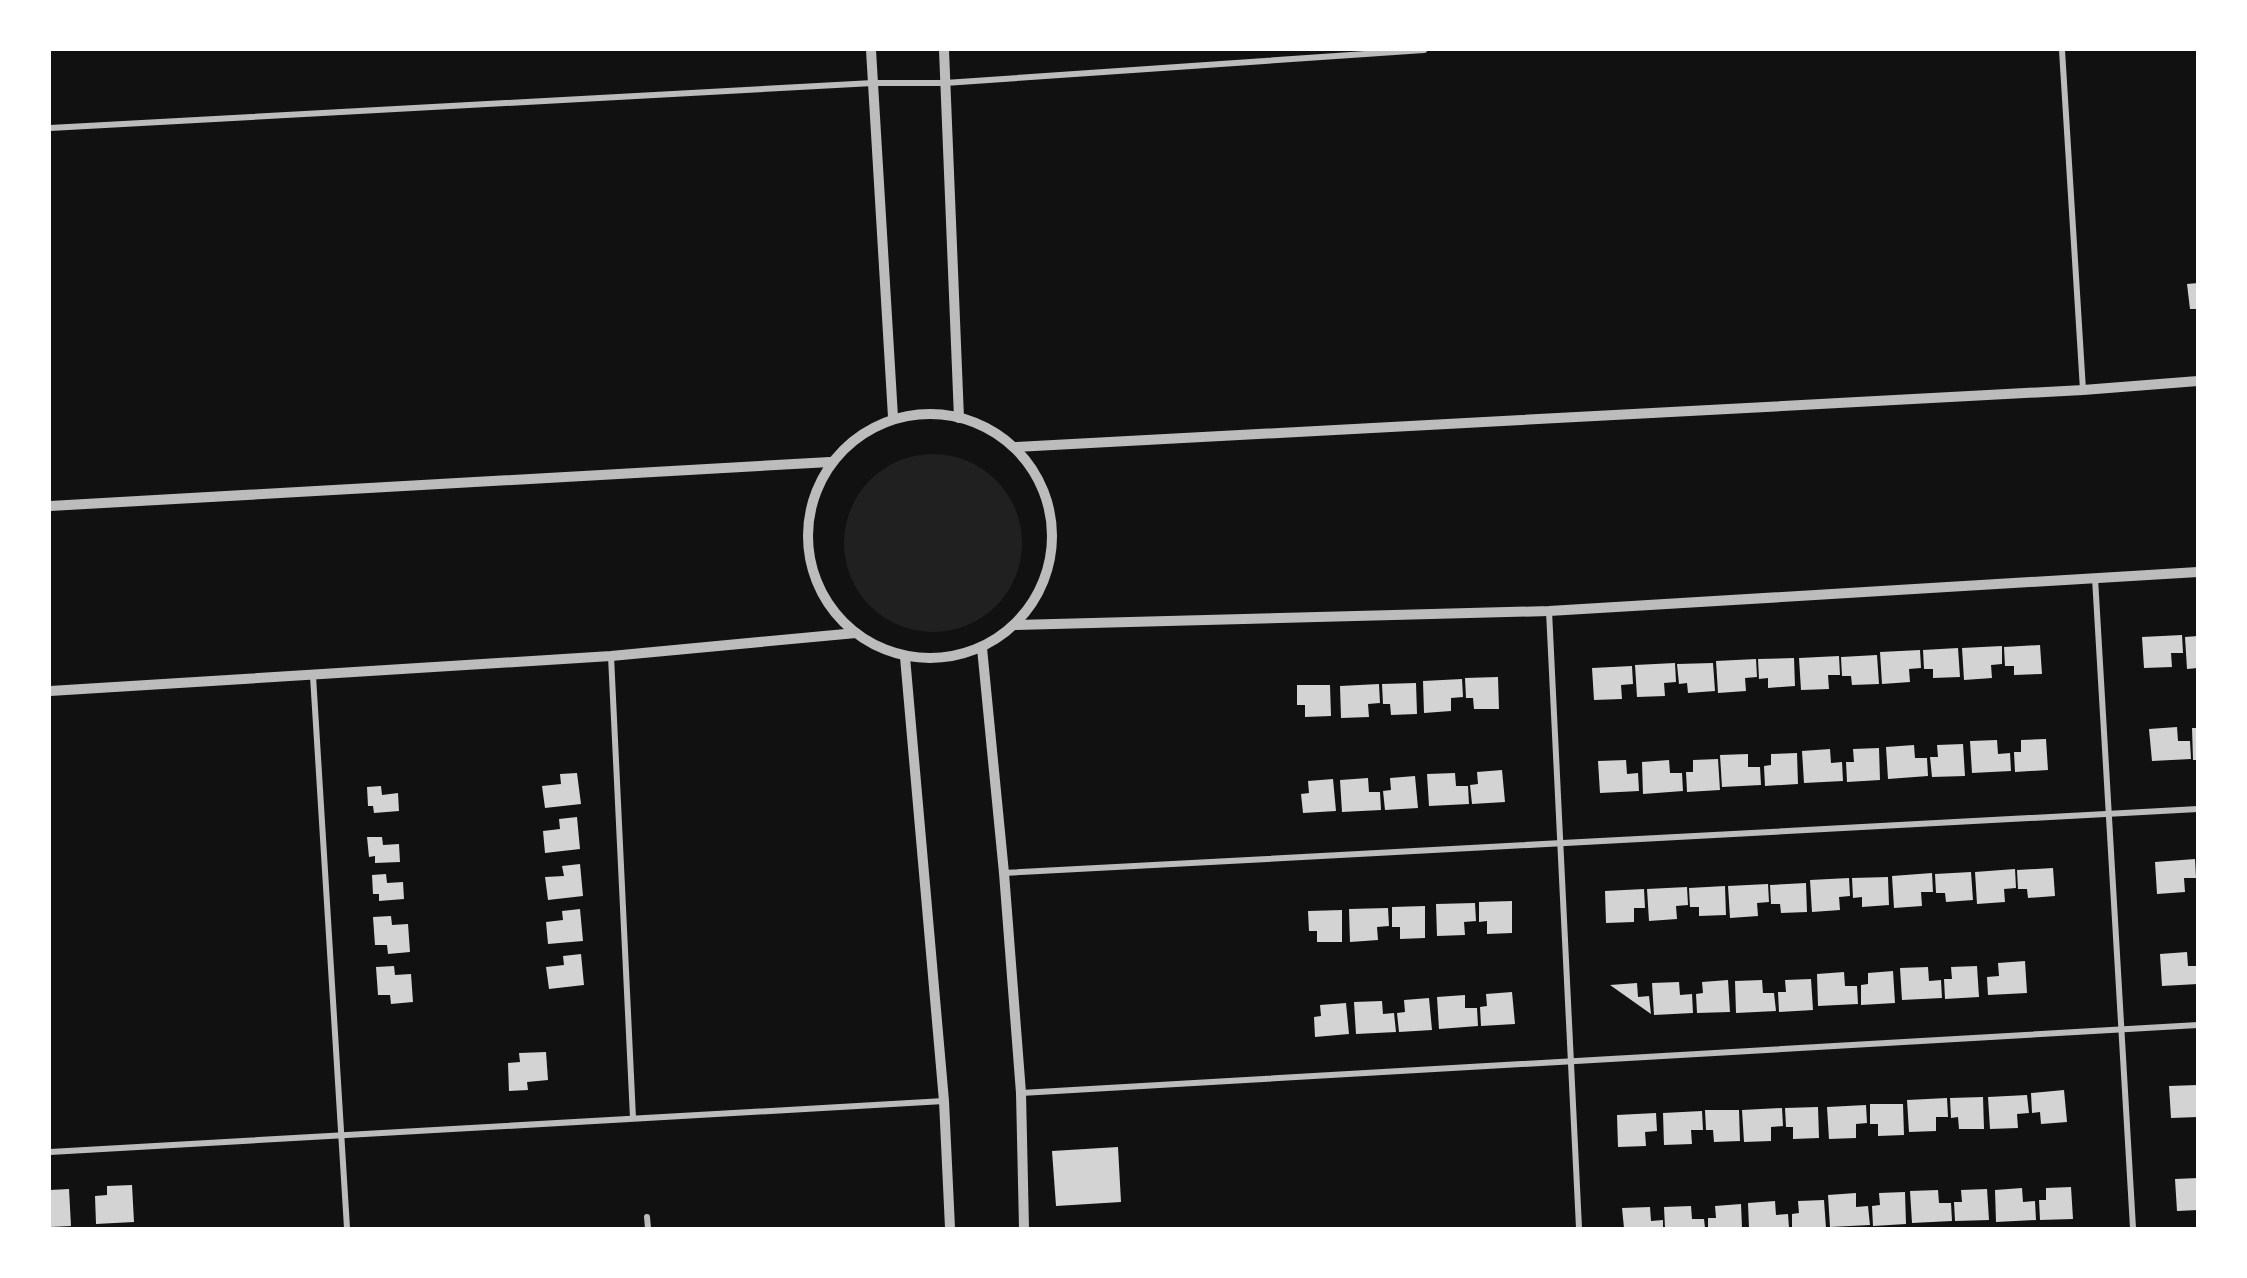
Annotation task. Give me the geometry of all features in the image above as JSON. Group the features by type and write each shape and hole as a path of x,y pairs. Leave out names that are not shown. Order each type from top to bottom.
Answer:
{"street":[{"path":"871,50 893,417"},
{"path":"944,50 959,418"},
{"path":"50,128 873,83 945,83 1425,50"},
{"path":"2062,50 2084,390"},
{"path":"1015,447 2084,390 2198,381"},
{"path":"940,413 959,418 980,423 1015,447 1039,479 1051,517 1051,556 1039,594 1015,625 982,648 944,659 905,657 868,643 856,633 837,617 815,582 807,541 812,499 830,462 861,433 893,417 940,413"},
{"path":"50,506 830,462"},
{"path":"1015,625 1549,611 2198,572"},
{"path":"2095,578 2133,1228"},
{"path":"1549,611 1579,1228"},
{"path":"50,691 611,656 856,633"},
{"path":"982,648 1004,873 1021,1093 1024,1228"},
{"path":"611,656 633,1118"},
{"path":"905,657 944,1101 950,1228"},
{"path":"313,676 347,1228"},
{"path":"1004,873 2198,808"},
{"path":"1021,1093 2198,1025"},
{"path":"50,1152 944,1101"},
{"path":"647,1217 648,1228"}],"shaded area":[{"path":"933,454 950,455 967,460 996,480 1016,509 1021,526 1021,560 1016,577 996,606 967,626 950,631 933,632 916,631 899,626 870,606 850,577 845,560 844,543 845,526 850,509 870,480 899,460 916,455"}],"building":[{"path":"2198,283 2198,309 2190,309 2187,284"},
{"path":"2182,635 2183,653 2171,653 2172,667 2144,668 2142,637"},
{"path":"2198,636 2198,668 2187,669 2185,637"},
{"path":"2040,645 2042,674 2014,675 2014,666 2005,666 2004,647"},
{"path":"2002,646 2002,664 1991,665 1992,678 1964,680 1962,648"},
{"path":"1958,648 1960,677 1933,678 1933,669 1924,669 1923,650"},
{"path":"1920,650 1921,668 1909,669 1910,682 1882,684 1880,652"},
{"path":"1877,655 1879,684 1852,685 1851,676 1842,676 1841,657"},
{"path":"1839,656 1840,675 1828,675 1829,689 1801,690 1799,658"},
{"path":"1794,658 1795,686 1768,688 1768,678 1759,679 1758,659"},
{"path":"1756,659 1757,677 1745,678 1746,691 1718,693 1716,661"},
{"path":"1675,663 1676,682 1664,683 1665,696 1637,697 1635,665"},
{"path":"1713,663 1715,691 1688,693 1687,683 1679,684 1677,664"},
{"path":"1632,666 1633,684 1621,685 1622,699 1594,700 1592,668"},
{"path":"1498,677 1499,709 1474,709 1473,698 1466,698 1465,678"},
{"path":"1462,679 1463,697 1451,698 1451,711 1424,713 1423,681"},
{"path":"1416,683 1417,714 1391,715 1390,704 1383,704 1382,684"},
{"path":"1379,684 1380,703 1368,704 1369,717 1341,718 1340,686"},
{"path":"1297,685 1330,685 1331,716 1305,717 1305,705 1297,705"},
{"path":"2177,727 2178,741 2190,741 2191,759 2152,761 2149,729"},
{"path":"2192,728 2198,728 2198,760 2193,760"},
{"path":"2046,739 2048,770 2015,772 2014,752 2021,752 2021,740"},
{"path":"1997,740 1998,754 2010,753 2011,771 1972,773 1970,741"},
{"path":"1963,744 1965,776 1932,777 1930,757 1938,757 1937,745"},
{"path":"1914,745 1915,758 1927,758 1928,776 1888,779 1886,747"},
{"path":"1879,748 1880,780 1847,782 1846,762 1854,762 1853,749"},
{"path":"1830,749 1831,763 1842,762 1843,781 1804,783 1802,751"},
{"path":"1797,753 1798,784 1765,786 1764,766 1771,765 1771,754"},
{"path":"1748,754 1748,767 1760,767 1761,785 1722,787 1720,755"},
{"path":"1718,759 1720,790 1687,792 1686,772 1693,772 1693,760"},
{"path":"1626,760 1627,774 1638,773 1639,791 1600,793 1598,761"},
{"path":"1669,760 1670,773 1682,773 1683,791 1643,794 1642,762"},
{"path":"1502,770 1505,802 1472,804 1470,785 1478,784 1477,772"},
{"path":"577,773 581,804 545,808 542,786 561,784 560,774"},
{"path":"1455,773 1456,786 1468,786 1469,804 1429,806 1427,774"},
{"path":"1415,776 1418,808 1385,810 1383,791 1391,790 1390,778"},
{"path":"1368,778 1369,792 1380,792 1381,810 1342,812 1340,780"},
{"path":"1333,779 1336,811 1303,813 1301,794 1309,793 1308,781"},
{"path":"381,786 382,795 398,793 399,811 374,813 373,806 368,806 367,787"},
{"path":"577,817 580,849 545,853 543,831 560,829 559,819"},
{"path":"367,837 382,837 383,845 399,844 400,862 375,863 375,856 369,857"},
{"path":"2195,859 2196,878 2184,878 2185,892 2157,894 2155,862"},
{"path":"580,864 583,896 548,900 545,877 564,876 562,866"},
{"path":"2053,868 2055,896 2028,898 2027,889 2018,889 2017,870"},
{"path":"2015,869 2016,888 2004,889 2005,902 1977,904 1975,872"},
{"path":"1971,872 1973,900 1946,902 1945,893 1936,893 1935,874"},
{"path":"1932,873 1933,892 1921,892 1922,906 1894,908 1892,876"},
{"path":"386,874 387,883 403,882 404,899 379,901 379,894 373,894 372,875"},
{"path":"1888,877 1889,905 1862,907 1862,897 1853,898 1852,878"},
{"path":"1849,878 1850,896 1839,897 1840,910 1812,912 1810,880"},
{"path":"1806,883 1807,912 1781,913 1780,904 1771,904 1770,885"},
{"path":"1768,884 1769,902 1757,903 1758,916 1730,918 1728,886"},
{"path":"1725,886 1726,915 1699,916 1699,907 1690,907 1689,888"},
{"path":"1687,887 1688,905 1676,906 1677,919 1649,921 1647,889"},
{"path":"1644,889 1645,908 1634,908 1634,922 1606,923 1605,891"},
{"path":"1512,901 1512,933 1487,934 1487,921 1479,922 1479,902"},
{"path":"1475,903 1476,921 1464,922 1465,935 1437,936 1436,904"},
{"path":"1425,906 1425,938 1400,939 1400,927 1392,927 1392,907"},
{"path":"1388,908 1389,926 1377,927 1378,940 1350,942 1349,909"},
{"path":"580,909 583,941 548,944 546,922 563,920 562,911"},
{"path":"1342,910 1342,942 1317,942 1317,931 1309,931 1308,911"},
{"path":"391,916 392,925 408,924 410,952 388,954 387,945 375,945 373,917"},
{"path":"2187,952 2188,966 2198,966 2198,984 2162,986 2160,954"},
{"path":"581,954 584,985 549,989 546,967 564,965 563,956"},
{"path":"2025,961 2027,993 1988,995 1987,977 1999,976 1998,963"},
{"path":"394,966 395,975 411,974 413,1002 391,1004 390,995 378,995 376,967"},
{"path":"1977,966 1979,997 1945,999 1944,979 1952,979 1951,967"},
{"path":"1928,967 1929,981 1941,980 1942,998 1902,1000 1900,968"},
{"path":"1893,971 1895,1003 1861,1005 1861,985 1868,984 1868,973"},
{"path":"1844,972 1845,986 1857,986 1858,1004 1818,1006 1817,974"},
{"path":"1811,979 1813,1010 1779,1012 1778,992 1786,992 1785,980"},
{"path":"1728,980 1730,1012 1697,1013 1696,994 1703,993 1702,982"},
{"path":"1762,980 1763,993 1774,993 1776,1011 1736,1013 1735,981"},
{"path":"1679,982 1680,995 1692,994 1693,1013 1654,1015 1652,983"},
{"path":"1637,983 1638,997 1649,996 1651,1014 1610,985"},
{"path":"1512,992 1515,1024 1481,1026 1480,1007 1487,1006 1486,994"},
{"path":"1465,995 1465,1008 1477,1008 1478,1026 1439,1029 1437,997"},
{"path":"1429,998 1432,1030 1399,1032 1397,1013 1405,1012 1404,1000"},
{"path":"1382,1001 1383,1014 1394,1013 1396,1032 1356,1034 1354,1002"},
{"path":"1346,1003 1349,1034 1315,1037 1314,1017 1321,1016 1320,1005"},
{"path":"546,1052 548,1080 527,1082 528,1090 509,1091 508,1063 520,1062 519,1053"},
{"path":"2198,1085 2198,1117 2171,1118 2169,1086"},
{"path":"2064,1090 2067,1122 2041,1124 2040,1112 2032,1113 2031,1093"},
{"path":"2027,1095 2029,1113 2017,1114 2018,1128 1990,1129 1988,1097"},
{"path":"1983,1097 1984,1129 1959,1129 1958,1117 1951,1118 1950,1098"},
{"path":"1947,1098 1948,1117 1936,1117 1936,1131 1909,1132 1907,1100"},
{"path":"1870,1104 1903,1104 1904,1135 1878,1136 1878,1124 1870,1124"},
{"path":"1866,1105 1867,1123 1856,1124 1856,1138 1829,1139 1827,1107"},
{"path":"1818,1107 1819,1138 1793,1139 1793,1127 1786,1127 1785,1108"},
{"path":"1782,1108 1783,1126 1771,1127 1771,1141 1744,1142 1742,1110"},
{"path":"1705,1110 1739,1110 1740,1141 1714,1142 1713,1130 1706,1130"},
{"path":"1702,1111 1703,1130 1691,1130 1692,1144 1664,1145 1663,1113"},
{"path":"1656,1113 1657,1131 1645,1132 1646,1146 1618,1147 1617,1115"},
{"path":"1118,1147 1121,1202 1056,1206 1052,1151"},
{"path":"2198,1178 2198,1210 2177,1211 2175,1179"},
{"path":"132,1185 134,1222 96,1224 95,1196 107,1195 107,1186"},
{"path":"2071,1187 2073,1219 2040,1220 2039,1200 2046,1200 2046,1188"},
{"path":"2022,1188 2023,1202 2035,1201 2036,1220 1996,1222 1995,1190"},
{"path":"69,1189 71,1226 50,1227 50,1190"},
{"path":"1987,1189 1989,1220 1955,1221 1954,1202 1962,1202 1961,1190"},
{"path":"1938,1190 1939,1203 1951,1203 1952,1221 1912,1223 1910,1191"},
{"path":"1905,1192 1906,1224 1873,1226 1872,1206 1880,1205 1879,1193"},
{"path":"1856,1193 1856,1207 1868,1206 1870,1225 1830,1227 1828,1195"},
{"path":"1824,1200 1826,1228 1792,1228 1792,1214 1799,1213 1798,1201"},
{"path":"1775,1201 1776,1215 1788,1214 1789,1228 1749,1228 1748,1203"},
{"path":"1741,1204 1742,1228 1708,1228 1708,1218 1716,1218 1715,1206"},
{"path":"1691,1206 1692,1219 1704,1219 1705,1228 1665,1228 1664,1207"},
{"path":"1650,1207 1651,1221 1663,1220 1663,1228 1624,1228 1622,1208"}]}
